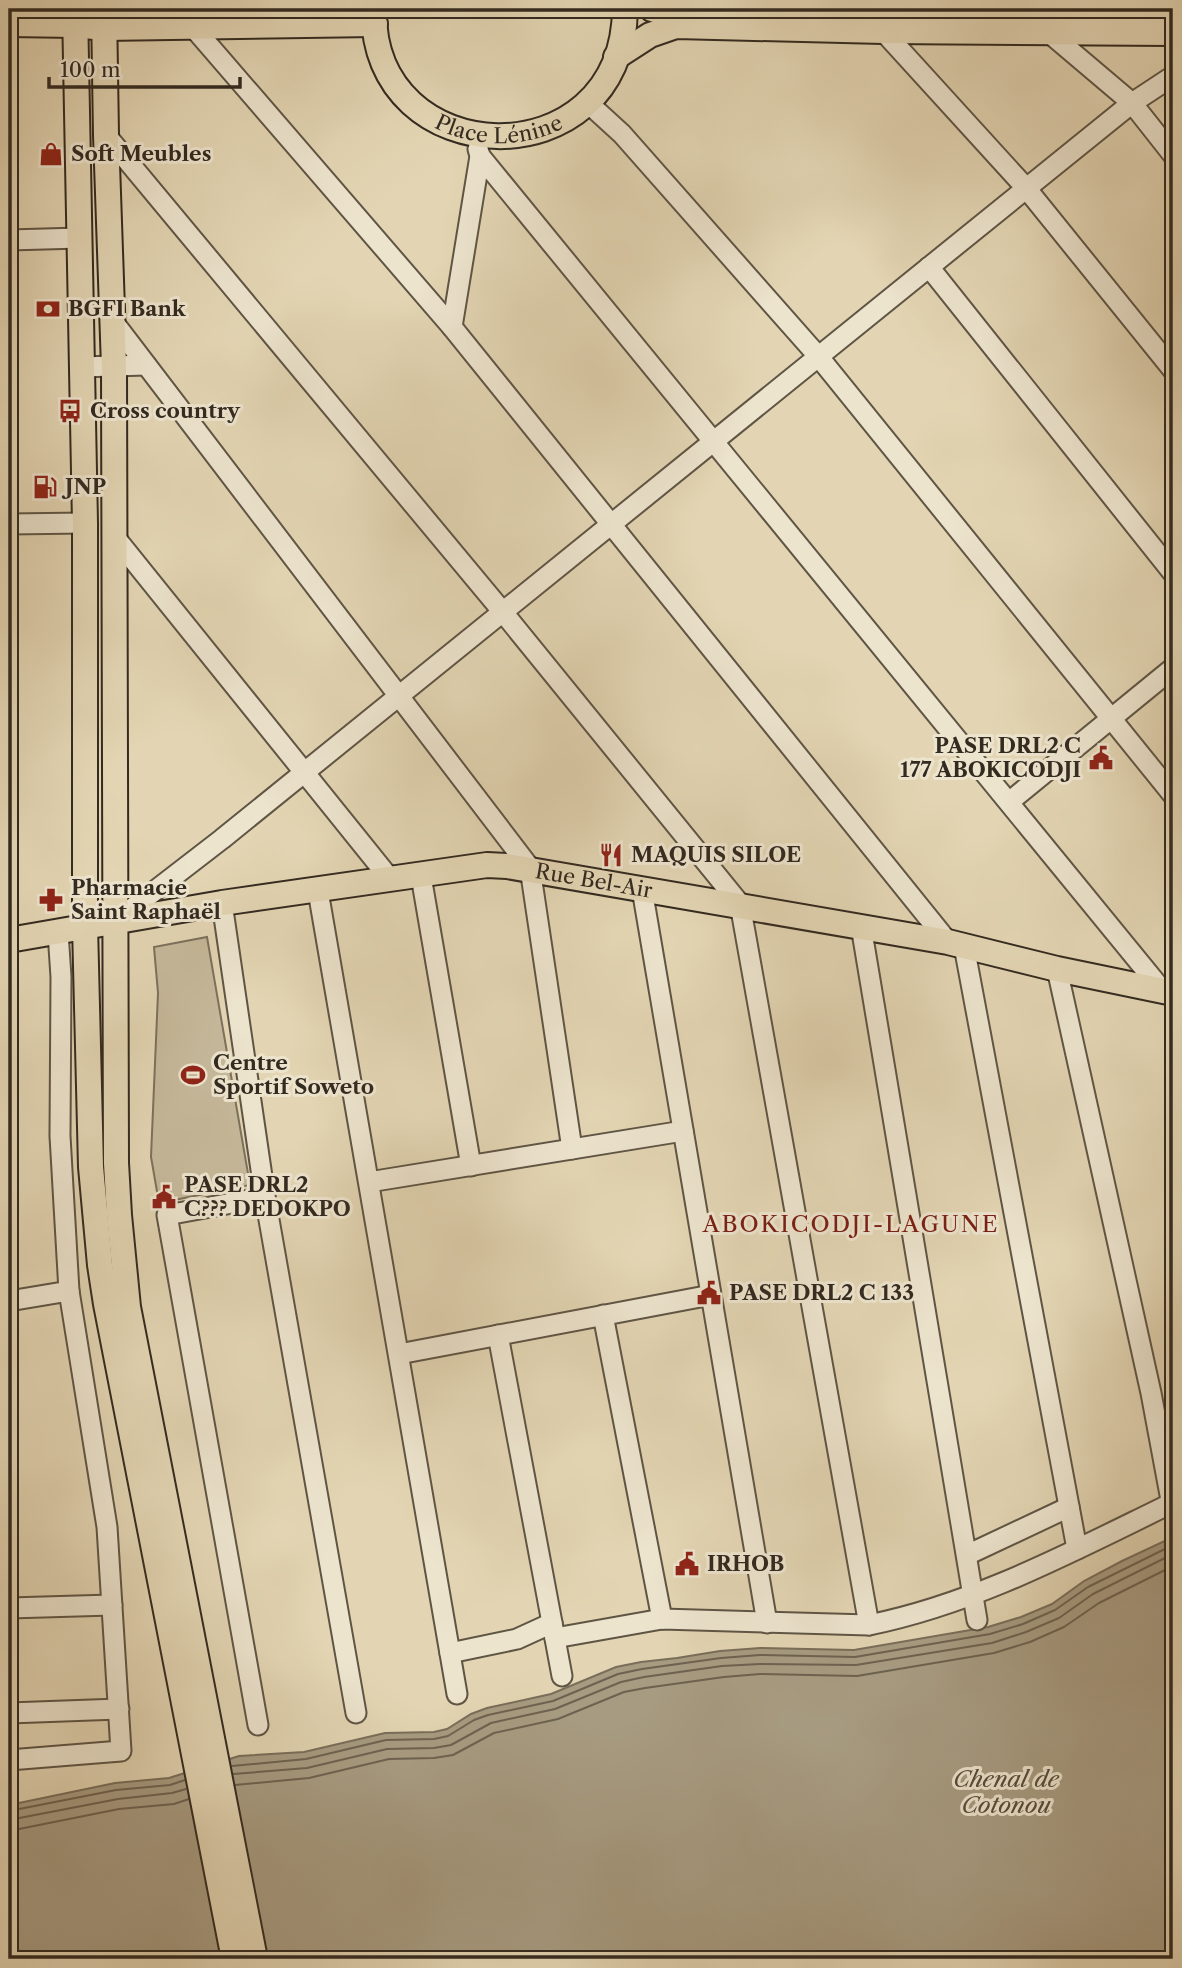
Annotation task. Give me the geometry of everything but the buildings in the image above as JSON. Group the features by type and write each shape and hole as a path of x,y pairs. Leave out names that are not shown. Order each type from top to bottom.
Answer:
{"main road":[{"name":"Place Lénine","path":"374,16 385,64 407,97 437,121 477,145 535,132 563,120 587,102 606,78 616,57 622,37 625,9"},
{"path":"652,9 680,13 862,9 1173,11"},
{"path":"9,24 75,17 193,27 374,16"},
{"path":"75,17 85,523 85,926 91,1167 100,1265 200,1731 255,1959"},
{"path":"104,18 114,366 116,1163 119,1215 128,1307 200,1731 234,1959"},
{"path":"616,57 649,35 676,26 1173,33"},
{"name":"Rue Bel-Air","path":"9,940 222,903 487,865 530,868 861,926 956,944 1057,970 1168,992"}],"street":[{"path":"193,27 452,327 610,524 956,944 1077,1549"},
{"path":"883,31 1027,188 1173,370"},
{"path":"1047,31 1132,103 1173,155"},
{"path":"117,920 222,839 1132,103 1173,76"},
{"path":"587,102 622,134 818,356 1173,795"},
{"path":"106,135 502,611 740,904 869,1625"},
{"path":"452,327 477,145"},
{"path":"477,145 713,441 1168,992"},
{"path":"9,240 80,238"},
{"path":"929,267 1173,573"},
{"path":"112,320 530,868 572,1149"},
{"path":"81,367 146,365"},
{"path":"9,524 85,523"},
{"path":"114,537 391,880"},
{"path":"1009,802 1173,668"},
{"path":"421,876 471,1166"},
{"path":"642,888 766,1623"},
{"path":"318,891 457,1695"},
{"path":"222,903 265,1197 356,1713"},
{"path":"861,926 977,1620"},
{"path":"9,1760 121,1751 107,1527 69,1291 60,1136 61,977 58,932"},
{"path":"450,1653 554,1631 662,1619 869,1625 902,1618 973,1596 1172,1507 1151,1393 1057,970"},
{"path":"369,1182 683,1131"},
{"path":"258,1725 167,1215 265,1197"},
{"path":"9,1301 69,1291"},
{"path":"399,1354 711,1295"},
{"path":"603,1315 662,1619"},
{"path":"498,1335 562,1675"},
{"path":"967,1555 1069,1507"},
{"path":"9,1608 112,1605"},
{"path":"9,1713 119,1709"}],"shaded area":[{"name":"Centre Sportif Soweto","path":"207,937 250,1185 159,1203 151,1157 158,993 154,947"}],"water":[{"name":"Chenal de Cotonou","path":"1173,1537 1173,1959 9,1959 9,1805 115,1783 169,1778 239,1756 304,1752 385,1733 434,1732 447,1729 471,1714 487,1708 551,1694 616,1667 641,1662 760,1648 854,1650 988,1627 1052,1604 1084,1581"}],"place":[{"name":"Soft Meubles","path":"51,154"},
{"name":"BGFI Bank","path":"48,309"},
{"name":"Cross country","path":"70,411"},
{"name":"JNP","path":"45,487"},
{"name":"PASE DRL2 C 177 ABOKICODJI","path":"1101,758"},
{"name":"MAQUIS SILOE","path":"611,855"},
{"name":"Pharmacie Saint Raphaël","path":"51,900"},
{"name":"Centre Sportif Soweto","path":"193,1075"},
{"name":"PASE DRL2 C??? DEDOKPO","path":"164,1197"},
{"name":"PASE DRL2 C 133","path":"709,1293"},
{"name":"IRHOB","path":"687,1564"}],"district":[{"name":"ABOKICODJI-LAGUNE","path":"851,1224"}]}
